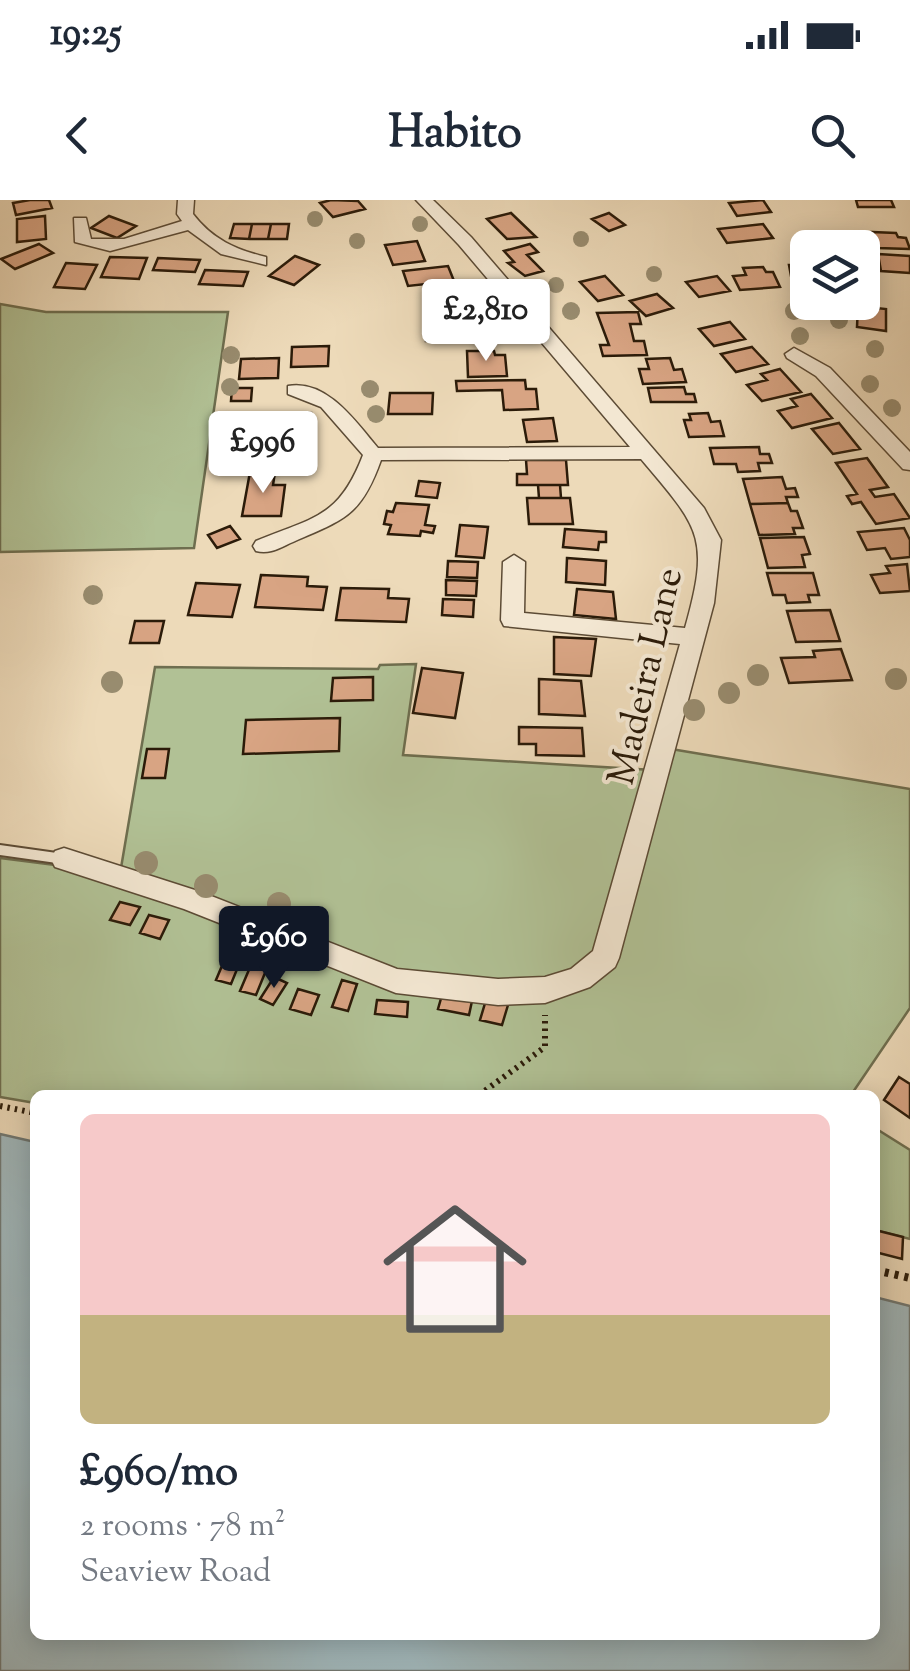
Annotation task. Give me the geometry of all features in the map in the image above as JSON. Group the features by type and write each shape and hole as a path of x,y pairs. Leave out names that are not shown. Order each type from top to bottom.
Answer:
{"street":[{"path":"186,200 185,214 192,224 222,250 260,260"},
{"name":"Madeira Lane","path":"424,200 465,242 697,513 710,540 696,638 605,958 580,978 545,990"},
{"path":"80,222 82,242 99,246 124,244 192,224"},
{"path":"794,354 823,372 910,464"},
{"path":"296,390 328,403 373,454 644,453"},
{"path":"264,546 340,514 360,489 373,454"},
{"path":"514,562 512,620 696,638"},
{"path":"64,859 192,900 396,981 498,992 545,990"}],"lane":[{"path":"0,850 64,859"}],"path":[{"path":"485,1090 545,1046 545,990"},
{"path":"0,1106 30,1111"},
{"path":"880,1271 910,1278"}],"green space":[{"path":"0,304 46,312 228,312 194,548 0,552"},
{"path":"416,664 403,755 652,770 599,956 543,984 399,976 121,868 155,667 378,669 380,665"},
{"path":"671,749 910,789 910,1008 854,1090 30,1090 30,1102 0,1097 0,858 63,866 189,904 395,986 583,983"},
{"path":"880,1131 910,1150 910,1239 880,1231"}],"water":[{"path":"0,1134 30,1141 30,1640 880,1640 880,1298 910,1306 910,1671 0,1671"}],"building":[{"path":"49,200 52,208 16,215 13,203"},
{"path":"763,200 771,212 737,216 729,203"},
{"path":"856,200 891,200 894,207 858,207"},
{"path":"358,201 365,209 333,217 320,203"},
{"path":"511,213 536,237 507,239 487,219"},
{"path":"609,213 625,225 609,231 592,219"},
{"path":"45,216 46,239 17,242 17,219"},
{"path":"109,216 136,226 117,238 91,228"},
{"path":"234,224 252,224 249,239 230,238"},
{"path":"252,224 271,224 268,239 249,239"},
{"path":"271,224 289,224 287,239 268,239"},
{"path":"763,224 773,238 727,243 718,229"},
{"path":"880,232 906,238 910,249 880,248"},
{"path":"417,241 425,261 393,265 385,245"},
{"path":"39,244 53,253 15,269 1,259"},
{"path":"530,244 538,252 527,255 543,271 525,276 508,263 514,262 504,251"},
{"path":"880,254 910,256 910,273 881,271"},
{"path":"295,256 319,265 294,285 269,276"},
{"path":"110,257 147,258 139,279 101,277"},
{"path":"158,258 200,260 195,272 153,270"},
{"path":"66,263 97,265 85,289 54,287"},
{"path":"448,266 454,281 408,286 403,271"},
{"path":"763,267 766,272 773,272 780,287 740,290 733,276 746,275 743,268"},
{"path":"205,270 248,272 243,286 199,284"},
{"path":"605,276 623,295 598,301 580,282"},
{"path":"717,276 730,291 699,297 686,282"},
{"path":"470,285 471,290 463,290 466,303 428,305 425,288"},
{"path":"657,294 673,308 646,316 630,301"},
{"path":"880,308 886,309 886,331 857,327 857,320 880,320"},
{"path":"638,312 641,324 630,324 634,341 644,341 647,355 603,356 600,345 609,345 597,313"},
{"path":"438,318 493,318 493,326 479,326 480,338 426,341 426,329 438,329"},
{"path":"730,322 745,339 714,346 699,329"},
{"path":"329,346 328,366 291,367 292,347"},
{"path":"752,347 768,364 736,372 721,354"},
{"path":"467,351 505,355 507,376 468,377"},
{"path":"279,358 278,378 239,379 241,359"},
{"path":"670,358 674,370 682,369 686,382 643,384 639,369 649,369 646,359"},
{"path":"780,369 801,392 762,401 747,385 767,380 761,374"},
{"path":"525,380 526,389 536,389 538,409 504,410 502,390 457,391 456,381"},
{"path":"684,387 686,394 694,394 696,402 651,402 648,388"},
{"path":"232,388 252,388 251,401 231,401"},
{"path":"390,393 433,393 432,414 388,414"},
{"path":"811,394 832,418 792,428 778,411 797,406 791,399"},
{"path":"311,413 309,439 297,439 295,457 263,458 268,414"},
{"path":"708,413 711,422 720,421 724,436 689,437 684,420 691,420 689,414"},
{"path":"553,418 557,441 527,442 523,420"},
{"path":"839,423 860,449 833,454 812,429"},
{"path":"759,447 760,454 769,454 772,463 758,463 760,471 738,472 736,464 714,464 710,448"},
{"path":"867,458 888,487 870,490 875,497 894,494 910,518 876,524 861,502 852,504 847,496 857,494 836,463"},
{"path":"526,460 566,460 568,485 517,485 517,474 527,474"},
{"path":"250,472 275,472 273,485 285,485 281,516 242,516"},
{"path":"782,477 786,489 795,488 798,497 786,497 788,503 750,504 743,479"},
{"path":"419,481 440,483 437,498 416,496"},
{"path":"538,485 560,485 561,498 539,498"},
{"path":"527,498 570,498 573,524 529,524"},
{"path":"396,503 429,505 425,525 435,526 433,533 388,534 391,525 384,524 387,511 393,512"},
{"path":"788,503 791,511 797,511 803,528 793,528 795,534 759,535 750,504"},
{"path":"460,525 488,527 484,558 456,556"},
{"path":"230,526 240,539 217,548 208,535"},
{"path":"904,528 910,540 910,557 891,559 885,548 867,550 858,532"},
{"path":"565,529 606,532 606,542 599,542 598,550 563,547"},
{"path":"804,537 810,554 802,555 805,567 768,568 760,538"},
{"path":"567,558 606,561 605,585 566,582"},
{"path":"448,561 478,562 477,578 447,577"},
{"path":"907,564 910,591 880,593 871,575 890,573 886,566"},
{"path":"767,573 813,573 819,595 808,595 810,602 787,603 785,595 773,595"},
{"path":"261,575 308,577 307,586 327,587 323,610 255,607"},
{"path":"446,580 477,581 476,596 446,595"},
{"path":"196,583 240,585 232,617 188,615"},
{"path":"341,588 389,589 388,598 409,599 406,622 336,620"},
{"path":"577,589 613,592 616,619 574,615"},
{"path":"443,599 474,600 473,617 442,615"},
{"path":"830,610 840,641 796,642 787,611"},
{"path":"135,621 164,621 159,643 130,643"},
{"path":"554,637 596,639 591,676 554,674"},
{"path":"841,649 852,680 789,683 781,658 815,657 813,651"},
{"path":"422,668 463,673 455,718 413,713"},
{"path":"373,677 373,700 331,701 333,678"},
{"path":"539,679 581,681 585,716 539,714"},
{"path":"340,718 339,751 243,754 246,720"},
{"path":"519,727 582,728 584,756 536,755 536,744 519,744"},
{"path":"147,749 169,749 165,778 142,778"},
{"path":"120,902 140,907 130,925 110,920"},
{"path":"149,915 169,920 160,939 140,933"},
{"path":"227,954 242,957 231,984 216,980"},
{"path":"251,965 267,968 256,995 240,991"},
{"path":"274,977 287,983 273,1005 260,999"},
{"path":"342,980 357,984 348,1011 332,1007"},
{"path":"298,989 319,995 311,1015 290,1009"},
{"path":"442,995 472,1001 469,1015 438,1009"},
{"path":"377,1000 408,1002 407,1017 375,1014"},
{"path":"486,1000 508,1005 502,1025 480,1020"},
{"path":"899,1077 910,1084 910,1118 884,1100"},
{"path":"880,1231 903,1237 902,1259 880,1253"}]}
